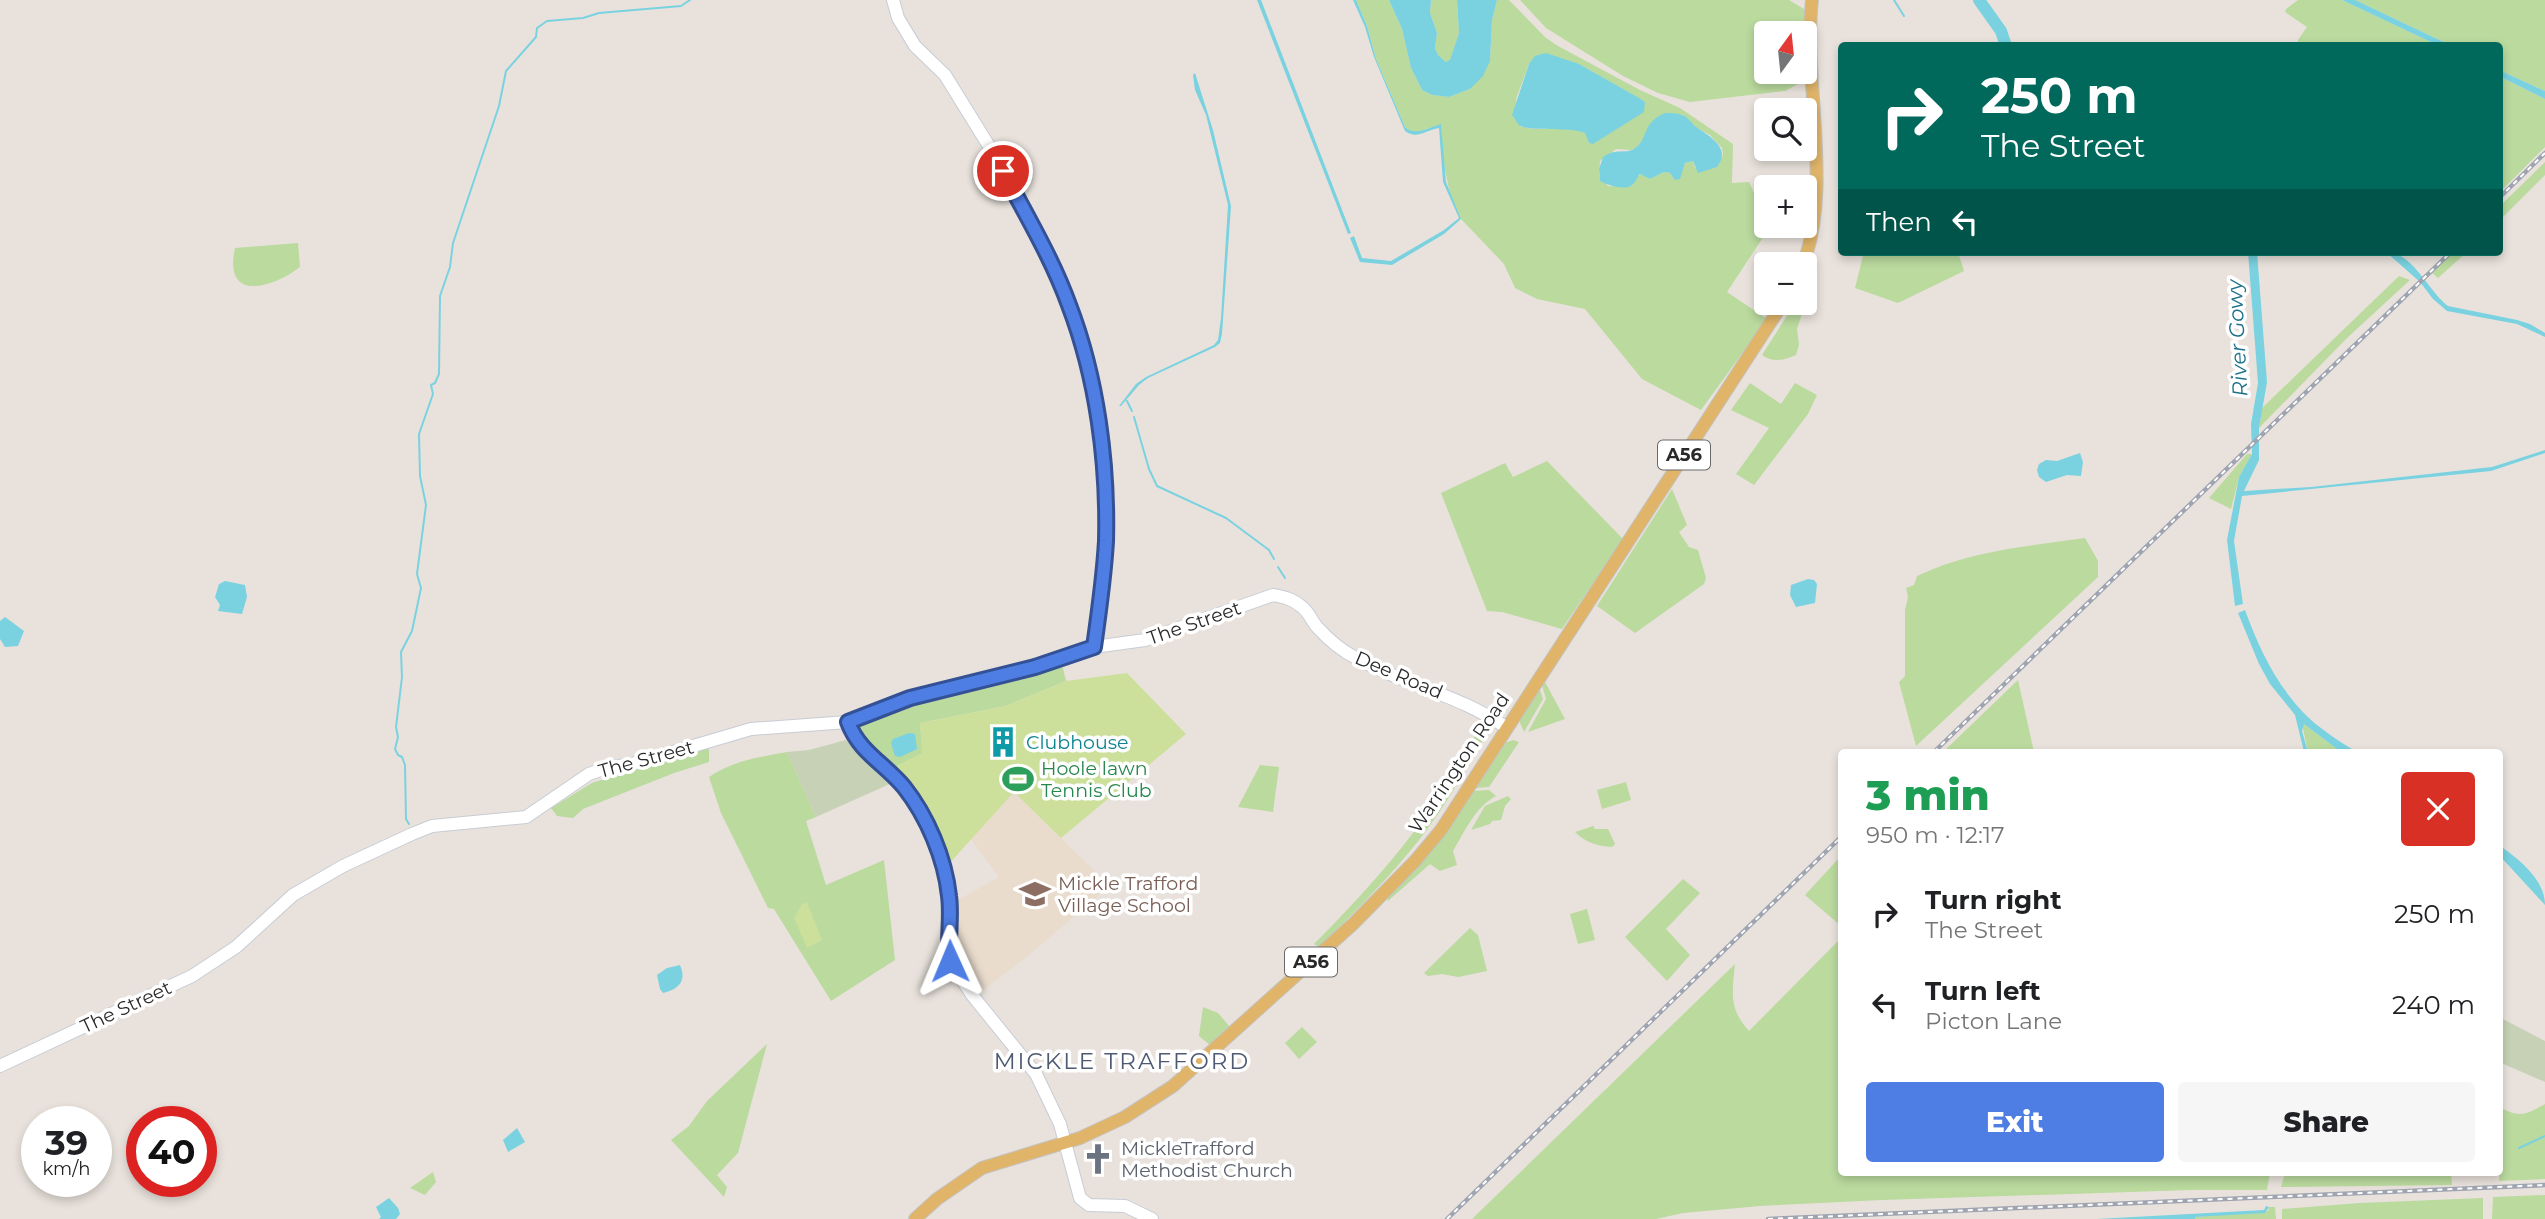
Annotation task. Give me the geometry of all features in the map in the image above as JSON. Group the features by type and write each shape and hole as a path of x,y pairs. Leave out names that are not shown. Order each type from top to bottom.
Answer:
{"main road":[{"path":"1806,252 1812,231 1816,195 1810,37 1812,0"},
{"name":"Warrington Road","path":"915,1219 937,1199 982,1168 1066,1142 1125,1117 1173,1086 1353,924 1415,861 1441,830 1775,315"}],"street":[{"path":"893,0 898,18 915,46 944,75 992,151 1035,231 1069,305 1092,384 1104,468 1106,539 1094,647"},
{"name":"The Street","path":"0,1066 192,976 236,947 292,895 343,866 412,834 432,827 526,817 589,774 606,768 632,764 751,729 848,722 910,698 1035,667 1094,647 1145,640 1273,595 1290,598 1304,608"},
{"name":"Dee Road","path":"1304,608 1330,641 1356,659 1448,695 1507,728"},
{"path":"848,722 855,740 894,776 916,803 944,869 949,896 950,961 972,995 1036,1074 1053,1107 1066,1142 1083,1201 1096,1206 1125,1206 1152,1219"}],"shaded area":[{"name":"Mickle Trafford Village School","path":"1014,792 1110,886 1023,960 978,994 959,968 953,954 956,901 999,877 970,838"}],"green space":[{"path":"1356,0 1389,0 1402,29 1411,68 1422,90 1432,95 1449,97 1470,89 1490,60 1492,20 1497,0 1509,0 1546,38 1558,46 1680,108 1733,144 1732,183 1749,182 1754,193 1754,238 1763,238 1727,292 1754,310 1754,315 1767,319 1701,410 1642,379 1585,309 1537,299 1515,288 1504,264 1461,219 1450,194 1443,160 1441,125 1416,132 1405,127 1376,59","holes":["1529,64 1579,64 1645,102 1589,143 1586,133 1578,130 1520,126 1516,99","1665,113 1683,115 1697,128 1710,135 1722,148 1723,155 1717,167 1695,168 1693,161 1685,163 1681,173 1672,176 1664,172 1650,179 1641,174 1627,185 1621,186 1608,186 1599,176 1600,161 1616,149 1636,148"]},
{"path":"1431,0 1457,0 1459,33 1450,61 1446,62 1435,48 1437,33 1430,13"},
{"path":"1520,0 1789,0 1804,9 1804,21 1754,21 1754,84 1798,84 1785,91 1690,102 1658,93 1623,76 1546,28"},
{"path":"2298,0 2342,0 2431,42 2298,42 2307,27 2285,12"},
{"path":"2355,0 2545,0 2545,91 2503,72 2503,42 2444,42"},
{"path":"2503,78 2545,99 2545,147 2503,189"},
{"path":"2545,162 2545,175 2503,217 2503,203"},
{"path":"298,243 300,267 288,275 264,285 252,286 243,284 236,277 233,265 235,248"},
{"path":"1863,256 1959,256 1964,271 1898,303 1855,288"},
{"path":"2448,256 2463,256 2438,278 2431,272"},
{"path":"2399,276 2410,280 2346,339 2259,428 2262,408"},
{"path":"1787,315 1802,315 1797,329 1799,345 1796,355 1779,360 1762,355"},
{"path":"1750,383 1781,404 1795,383 1817,395 1808,414 1754,485 1736,474 1769,428 1731,410"},
{"path":"2247,454 2252,454 2239,477 2231,509 2209,498"},
{"path":"1547,461 1623,539 1562,629 1502,612 1487,611 1441,493 1505,463 1513,477"},
{"path":"1672,489 1687,525 1679,532 1689,547 1698,550 1706,578 1704,584 1635,633 1597,606"},
{"path":"2085,538 2098,561 2098,577 1916,746 1899,682 1905,676 1905,610 1908,597 1906,588 1914,585 1917,576 1978,555"},
{"path":"1062,664 1066,681 1006,706 920,723 923,753 895,767 859,739 859,727 867,718 1016,679"},
{"name":"Hoole lawn Tennis Club","path":"1127,673 1186,734 1061,838 1014,792 947,866 919,797 895,767 922,753 920,723 1006,706 1066,681"},
{"path":"2018,680 2033,749 1946,749"},
{"path":"1545,682 1565,719 1528,732 1546,699 1542,685"},
{"path":"1539,687 1543,699 1524,732 1520,718"},
{"path":"2302,724 2337,749 2307,749"},
{"path":"1481,728 1483,739 1445,803 1419,840 1383,882 1319,947 1314,944 1375,879 1417,828"},
{"path":"846,740 872,761 892,783 816,817 787,752 809,750"},
{"path":"1513,740 1519,742 1489,787 1475,788 1502,744"},
{"path":"709,746 709,762 583,809 573,818 557,816 551,808 592,783"},
{"path":"787,752 816,817 806,821 826,885 884,860 895,960 831,1001 774,909 768,908 721,813 709,777 737,763"},
{"path":"1260,765 1279,767 1273,812 1238,807"},
{"path":"1626,782 1631,800 1602,809 1597,790"},
{"path":"1489,790 1496,796 1476,813 1453,851 1457,865 1440,871 1430,864 1388,901 1387,897 1473,791"},
{"path":"1508,796 1511,799 1505,806 1501,820 1471,830 1485,806"},
{"path":"1593,826 1595,829 1608,829 1615,844 1612,847 1596,844 1575,832"},
{"path":"1838,859 1838,923 1805,895"},
{"path":"1683,879 1700,893 1666,929 1690,955 1667,981 1625,937"},
{"path":"807,902 822,940 807,948 794,918 802,904"},
{"path":"1587,909 1595,940 1578,944 1570,914"},
{"path":"1470,928 1478,935 1487,971 1458,977 1442,974 1428,976 1424,973"},
{"path":"1838,941 1838,1176 2269,1176 2267,1190 1882,1200 1760,1206 1683,1213 1656,1219 1472,1219 1735,964 1733,1000 1738,1015 1749,1031"},
{"path":"1203,1007 1218,1013 1230,1027 1211,1046 1199,1036"},
{"path":"2503,1019 2545,1041 2545,1082 2503,1064"},
{"path":"1302,1027 1317,1042 1299,1059 1285,1043"},
{"path":"767,1044 738,1153 717,1175 727,1187 724,1197 671,1140 689,1126 707,1101"},
{"path":"2545,1104 2545,1179 2499,1181 2499,1176 2503,1176 2503,1109 2518,1114"},
{"path":"433,1172 436,1182 425,1195 410,1188"},
{"path":"2284,1176 2451,1176 2452,1185 2281,1187"},
{"path":"2545,1195 2545,1219 2492,1219 2493,1197"},
{"path":"2483,1198 2483,1219 2282,1219 2282,1209"},
{"path":"2269,1207 2275,1207 2276,1219 2195,1219 2268,1211"}],"water":[{"path":"1257,0 1261,0 1351,233 1348,234"},
{"path":"1353,0 1356,0 1367,26 1376,59 1405,127 1417,131 1441,124 1446,182 1461,219 1444,234 1392,265 1360,262 1350,238 1354,236 1362,258 1391,261 1444,230 1459,218 1443,182 1439,128 1418,135 1405,131 1374,57"},
{"path":"1389,0 1431,0 1430,13 1437,33 1435,48 1446,62 1450,60 1459,33 1457,0 1497,0 1492,20 1490,61 1483,76 1470,89 1449,97 1432,95 1422,90 1411,68 1402,29"},
{"path":"2342,0 2355,0 2444,42 2431,42"},
{"path":"1546,53 1579,64 1639,98 1645,102 1644,112 1593,144 1589,143 1585,133 1578,131 1519,125 1512,115 1529,64 1535,56"},
{"path":"2503,72 2545,91 2545,99 2503,78"},
{"path":"1195,73 1213,130 1231,206 1220,343 1148,378 1119,406 1136,384 1146,377 1214,345 1218,340 1228,205 1206,115 1195,90"},
{"path":"1665,113 1684,116 1715,140 1722,155 1717,167 1698,173 1693,161 1685,163 1680,179 1675,180 1670,173 1664,172 1650,179 1640,174 1629,187 1611,186 1600,181 1599,169 1603,157 1613,152 1635,148 1652,121"},
{"path":"2248,256 2257,256 2267,382 2259,428 2259,460 2244,491 2311,487 2492,467 2545,450 2545,453 2491,471 2242,496 2234,541 2243,604 2235,606 2227,540 2239,477 2252,454 2251,424 2258,383"},
{"path":"2391,256 2404,258 2448,306 2530,324 2545,333 2545,337 2517,324 2447,311"},
{"path":"2080,453 2083,462 2081,476 2067,475 2046,482 2039,477 2039,464"},
{"path":"1808,579 1817,584 1815,603 1796,607 1790,595 1791,585"},
{"path":"225,581 245,585 247,597 242,614 218,611 220,605 215,597 219,584"},
{"path":"2245,610 2266,659 2295,704 2325,731 2352,749 2337,749 2304,724 2302,731 2307,749 2303,749 2295,715 2270,684 2238,613"},
{"path":"5,617 24,631 18,646 5,647 0,639 0,621"},
{"path":"909,733 915,734 917,749 900,757 895,756 891,743 893,739"},
{"path":"2503,848 2536,879 2541,887 2545,905 2503,859"},
{"path":"680,965 683,976 680,984 663,993 657,975 667,968"},
{"path":"517,1128 525,1142 508,1152 503,1140"},
{"path":"389,1198 400,1214 396,1219 379,1219 381,1217 376,1207"},
{"path":"2266,1206 2269,1207 2265,1213 2195,1219 2096,1219 2264,1210"}],"waterway":[{"path":"409,824 406,819 405,765 395,749 402,677 401,652 412,631 421,588 417,574 426,505 420,476 419,434 433,394 431,385 439,374 440,296 450,267 453,243 499,106 506,71 536,37 537,28 547,21 583,18 599,13 681,6 690,0"},
{"path":"1894,0 1904,16"},
{"name":"River Gowy","path":"1979,0 2001,31 2005,42"},
{"path":"1127,401 1132,411"},
{"path":"1134,417 1149,469 1157,486 1226,518 1269,550 1274,559"},
{"path":"1278,567 1285,578"},
{"path":"2519,1148 2545,1136"}],"railway":[{"path":"2503,194 2545,153"},
{"path":"1937,749 2447,256"},
{"path":"1447,1219 1838,840"},
{"path":"1768,1219 2545,1185"}],"place":[{"name":"Clubhouse","path":"1003,742"},
{"name":"Hoole lawn Tennis Club","path":"1018,779"},
{"name":"Mickle Trafford Village School","path":"1035,894"},
{"name":"MickleTrafford Methodist Church","path":"1098,1159"}],"district":[{"name":"MICKLE TRAFFORD","path":"1122,1061"}],"route":[{"path":"950,961 949,896 935,843 916,803 894,776 855,740 848,722 910,698 997,678 1094,647 1106,539 1104,468 1092,384 1069,305 1035,231 1003,171"}]}
